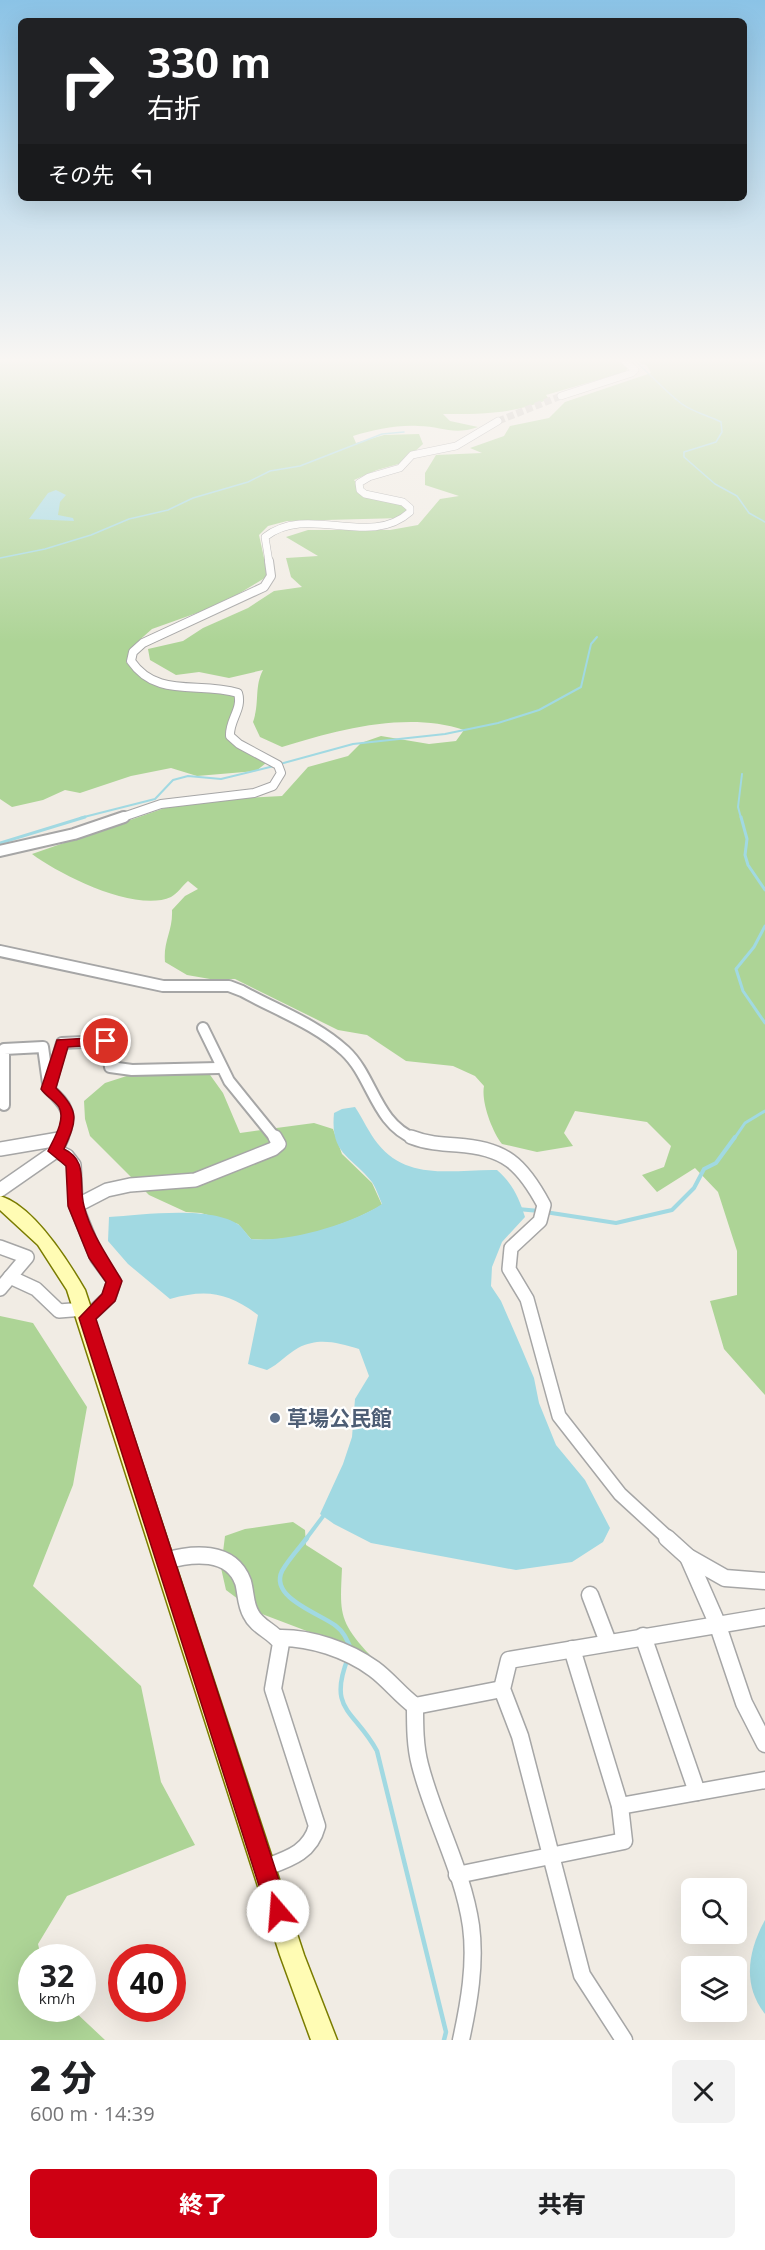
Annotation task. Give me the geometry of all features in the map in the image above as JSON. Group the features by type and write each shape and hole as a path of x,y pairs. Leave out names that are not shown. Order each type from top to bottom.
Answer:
{"street":[{"path":"0,851 74,834 161,804 254,793 273,786 281,773 278,765 239,744 230,736 230,727 240,704 238,693 218,687 168,687 158,684 137,674 130,662 133,652 143,643 264,587 271,571 265,537 274,529 302,524 381,526 402,522 410,512 410,508 403,502 365,494 360,490 359,483 369,477 400,468 412,455 426,452"},
{"path":"0,951 163,986 229,986 242,991 331,1040 347,1053 355,1061 377,1106 391,1123 405,1134 433,1143 471,1145 497,1150 518,1162 533,1182 544,1205 540,1221 511,1248 509,1269 527,1299 559,1416 620,1494 688,1557 725,1578 765,1581"},
{"path":"76,1206 107,1190 130,1185 195,1180 273,1149 279,1144 275,1134 241,1098 218,1068 203,1028"},
{"path":"48,1089 62,1043 106,1041 110,1067 132,1070 218,1068"},
{"path":"0,1190 58,1145 65,1131 68,1114 66,1106 48,1089 43,1047 4,1049 4,1105"},
{"path":"10,1277 38,1290 51,1307 61,1313 85,1313 109,1297 114,1281 97,1258 76,1206 74,1166 58,1145"},
{"path":"0,1149 58,1145"},
{"path":"0,1202 27,1220 58,1257 85,1313 264,1868 324,2040"},
{"path":"0,1247 27,1257 0,1289"},
{"path":"165,1561 204,1554 227,1562 241,1576 249,1612 256,1623 278,1638 281,1643 273,1689 317,1826 315,1839 308,1848 293,1858 264,1868"},
{"path":"688,1557 717,1623 744,1703 765,1744"},
{"path":"591,1595 608,1642"},
{"path":"624,2040 582,1975 520,1736 502,1689 509,1660 717,1623 765,1617"},
{"path":"643,1636 697,1792"},
{"path":"278,1638 295,1637 313,1642 372,1667 415,1706"},
{"path":"457,1875 624,1841 620,1806 572,1649"},
{"path":"415,1706 502,1689"},
{"path":"415,1706 413,1726 433,1814 457,1875 471,1925 473,1953 470,1996 461,2040"},
{"path":"620,1806 765,1780"}],"green space":[{"path":"0,452 414,452 402,463 354,480 362,492 403,502 408,510 402,518 287,521 268,526 259,535 268,576 222,604 152,629 135,644 126,662 143,678 161,685 212,690 243,697 233,725 235,740 271,759 256,771 197,776 171,768 131,776 80,793 65,790 43,800 12,807 0,799"},
{"path":"480,452 765,452 765,1395 724,1349 710,1301 737,1295 737,1251 718,1192 695,1168 657,1192 642,1175 664,1167 671,1146 647,1122 575,1111 564,1133 573,1146 537,1152 502,1144 488,1116 484,1100 484,1086 475,1076 453,1066 406,1061 367,1035 338,1030 235,979 210,979 187,975 165,962 165,948 172,910 185,896 198,889 188,881 171,897 156,901 138,900 119,896 79,881 32,854 185,801 282,796 308,767 348,756 361,743 381,736 429,744 456,741 464,730 419,722 349,729 282,747 260,737 253,722 260,676 263,670 229,678 199,672 176,675 150,660 148,649 183,641 203,628 248,608 274,591 302,587 291,577 286,558 318,556 286,537 308,530 390,530 418,525 440,499 459,496 425,485 425,473 436,455 482,453"},
{"path":"208,1072 223,1093 240,1133 314,1123 333,1129 342,1154 372,1183 382,1205 336,1226 301,1236 284,1239 251,1239 238,1224 201,1213 186,1212 149,1195 90,1136 85,1119 84,1101 105,1083 136,1073"},
{"path":"0,1316 33,1323 87,1407 73,1485 33,1586 141,1686 161,1782 195,1845 67,1896 38,1944 18,1944 18,2022 86,2022 105,2040 0,2040"},
{"path":"293,1522 305,1530 306,1545 342,1568 343,1615 352,1633 370,1655 254,1611 226,1590 221,1568 225,1536 245,1529"}],"water":[{"path":"56,490 66,495 60,502 58,515 73,518 74,521 29,519 48,493"},
{"path":"355,1107 378,1144 390,1156 403,1164 433,1171 497,1170 518,1197 525,1217 502,1242 492,1267 491,1286 501,1301 534,1378 539,1403 556,1445 585,1480 610,1528 603,1542 572,1562 516,1570 371,1543 334,1524 320,1514 343,1464 352,1437 355,1399 369,1376 359,1349 321,1342 298,1348 267,1370 248,1364 258,1315 236,1301 216,1295 195,1294 170,1299 128,1264 108,1241 109,1217 157,1213 211,1215 239,1225 251,1239 266,1239 300,1235 337,1225 382,1204 372,1182 344,1153 335,1138 334,1113"},
{"path":"765,1920 765,2014 753,1991 750,1968 751,1956"}],"waterway":[{"path":"0,558 45,549 91,535 129,519 168,510 193,498 248,482 270,471 300,466 335,452"},
{"path":"684,452 684,457 715,484 737,496 749,513 765,522"},
{"path":"280,764 353,744 445,734 498,723 539,710 581,687 591,644 597,637"},
{"path":"80,818 155,799 173,780 188,776 221,779 274,766"},
{"path":"741,818 738,807 742,774"},
{"path":"0,843 85,817"},
{"path":"741,817 747,839 745,855 748,865 765,890"},
{"path":"765,926 754,947 736,969 743,991 765,1023"},
{"path":"734,1139 745,1123 765,1111"},
{"path":"545,1212 616,1223 672,1210 694,1188 704,1169 716,1163 735,1137"},
{"path":"518,1209 539,1211"},
{"path":"306,1539 324,1515"},
{"path":"307,1538 282,1571 280,1581 283,1589 298,1604 339,1628 351,1649"},
{"path":"348,1658 342,1676 342,1700 377,1751 446,2032 444,2040"}],"place":[{"name":"草場公民館","path":"275,1418"}],"route":[{"path":"106,1041 62,1043 48,1089 66,1106 68,1114 65,1131 59,1139 56,1151 66,1156 74,1166 76,1206 97,1258 114,1281 109,1297 87,1318 278,1911"}]}
